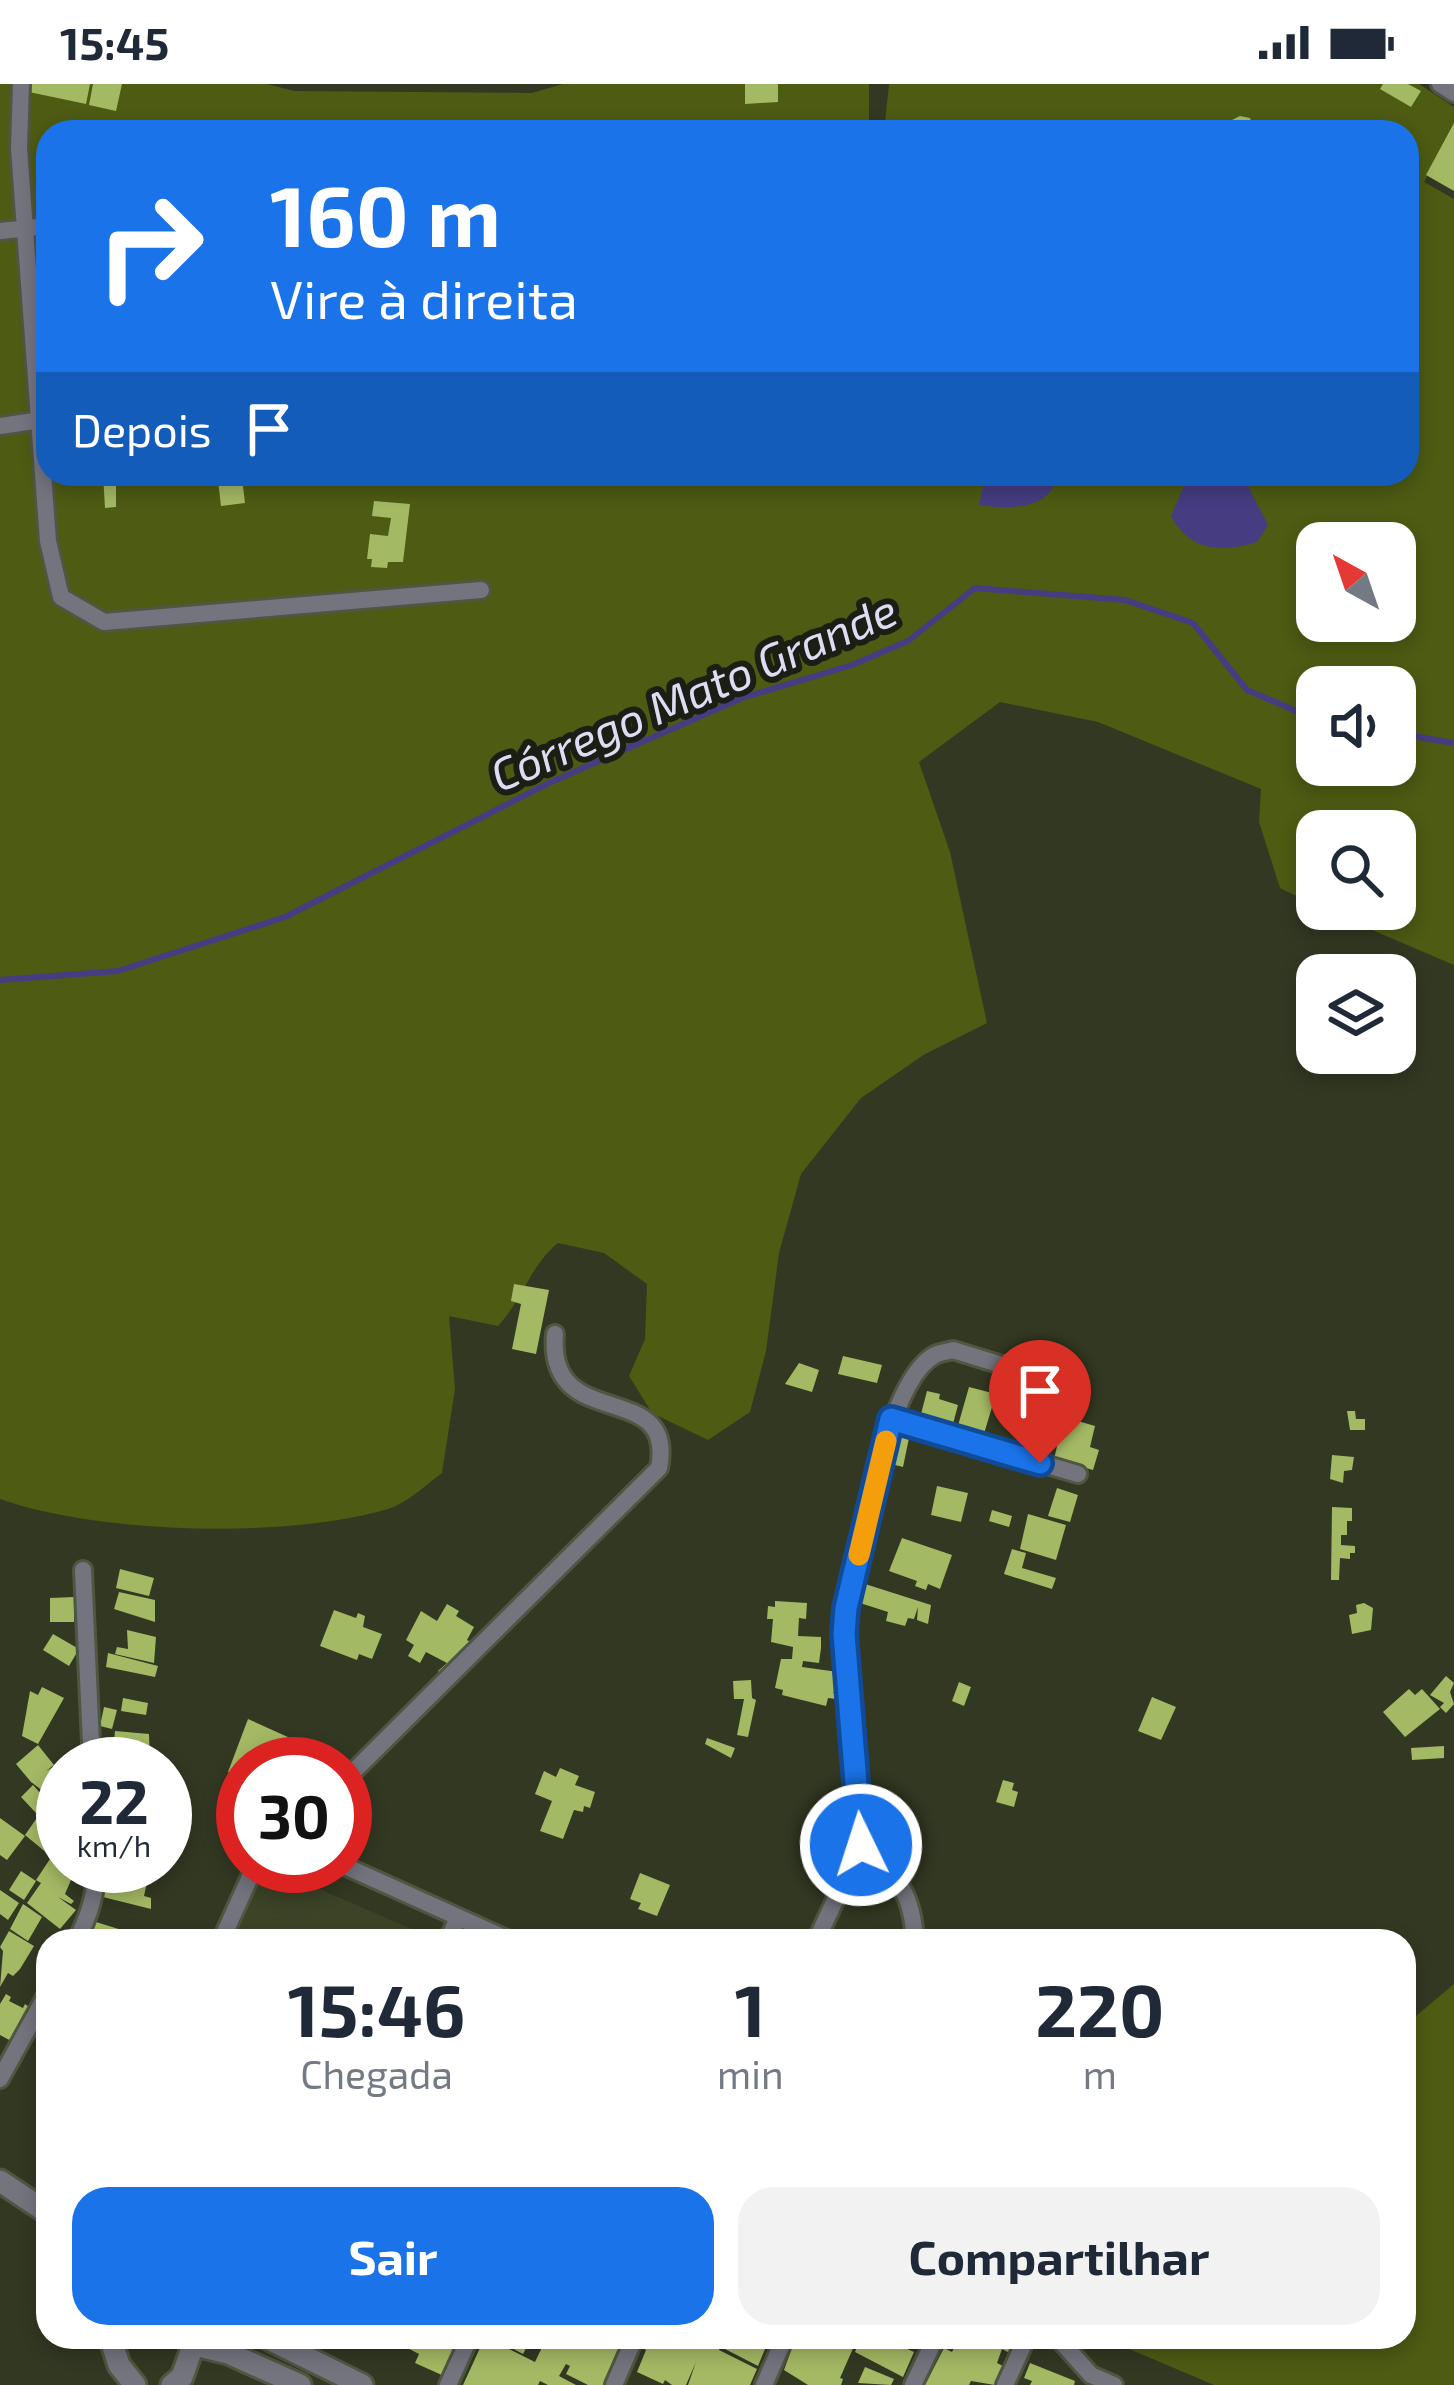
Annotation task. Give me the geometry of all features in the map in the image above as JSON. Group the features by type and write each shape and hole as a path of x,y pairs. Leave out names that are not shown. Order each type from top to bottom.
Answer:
{"street":[{"path":"21,84 19,148 36,329"},
{"path":"1440,84 1454,93"},
{"path":"0,231 36,227"},
{"path":"0,426 36,420"},
{"path":"46,486 48,541 62,596 104,622 482,590"},
{"path":"372,1753 659,1468 660,1432 646,1419 580,1393 560,1377 553,1360 555,1334"},
{"path":"821,1929 861,1845 844,1634 891,1419 917,1370 934,1355 953,1350 1079,1389"},
{"path":"891,1419 1078,1474"},
{"path":"83,1570 91,1737"},
{"path":"861,1845 903,1885 914,1910 915,1929"},
{"path":"372,1878 484,1929"},
{"path":"83,1929 95,1893"},
{"path":"226,1929 243,1893"},
{"path":"453,1929 458,1917"},
{"path":"0,2079 36,2014"},
{"path":"0,2181 36,2205"},
{"path":"114,2349 119,2366 135,2385"},
{"path":"178,2382 192,2349"},
{"path":"217,2349 300,2385"},
{"path":"289,2349 362,2385"},
{"path":"448,2385 464,2349"},
{"path":"614,2385 630,2349"},
{"path":"764,2385 780,2349"},
{"path":"913,2385 930,2349"},
{"path":"1006,2385 1022,2349"},
{"path":"1066,2349 1089,2380 1114,2385"}],"shaded area":[{"path":"983,486 1054,486 1027,505 979,505"},
{"path":"1184,486 1248,486 1268,525 1257,542 1219,548 1197,543 1171,516"},
{"path":"254,1893 329,1893 411,1929 236,1929"}],"green space":[{"path":"0,84 267,84 294,91 532,93 563,84 869,84 869,120 36,120 36,486 1419,486 1419,120 885,120 889,84 1419,84 1454,107 1454,125 1424,182 1454,199 1454,965 1372,930 1416,930 1416,810 1296,810 1296,896 1280,888 1259,822 1261,789 1098,722 1000,702 919,762 950,852 987,1023 925,1054 861,1098 801,1174 779,1253 766,1351 750,1412 708,1440 652,1413 629,1376 645,1339 647,1284 604,1253 558,1243 498,1326 449,1316 455,1389 442,1473 395,1506 346,1519 247,1528 88,1520 0,1499"},
{"path":"1454,1984 1454,2385 1214,2385 1129,2349 1416,2349 1416,2016"}],"building":[{"path":"29,84 90,84 86,104 29,92"},
{"path":"93,84 122,84 116,111 89,105"},
{"path":"745,84 778,84 778,102 745,104"},
{"path":"1383,84 1408,84 1421,91 1411,107 1380,89"},
{"path":"1454,123 1454,191 1426,175"},
{"path":"104,486 116,486 116,507 105,508"},
{"path":"219,486 243,486 245,503 221,506"},
{"path":"374,501 410,504 403,562 388,562 387,568 371,567 372,559 367,559 370,534 388,536 391,518 372,516"},
{"path":"514,1284 549,1290 536,1354 512,1349 521,1304 511,1301"},
{"path":"843,1356 882,1365 877,1383 838,1374"},
{"path":"799,1363 819,1370 812,1392 785,1384"},
{"path":"969,1387 996,1394 983,1437 957,1429"},
{"path":"927,1391 958,1405 953,1424 915,1416 921,1414"},
{"path":"1027,1401 1051,1408 1041,1443 1017,1436"},
{"path":"1347,1411 1355,1411 1356,1419 1365,1419 1365,1430 1350,1430"},
{"path":"1064,1417 1095,1426 1090,1447 1099,1450 1093,1470 1054,1459"},
{"path":"902,1426 919,1431 917,1440 909,1438 903,1467 887,1463 894,1432"},
{"path":"1332,1455 1354,1457 1352,1470 1344,1471 1343,1483 1330,1479"},
{"path":"937,1486 968,1493 961,1522 931,1515"},
{"path":"1057,1488 1078,1495 1070,1522 1048,1516"},
{"path":"1332,1507 1352,1508 1352,1521 1347,1521 1341,1545 1355,1546 1355,1553 1350,1553 1350,1559 1340,1558 1339,1580 1331,1580"},
{"path":"992,1510 1012,1516 1009,1527 989,1521"},
{"path":"1028,1514 1066,1525 1056,1560 1020,1549"},
{"path":"902,1538 952,1555 940,1589 928,1584 926,1590 915,1586 917,1581 889,1571"},
{"path":"1012,1549 1026,1553 1022,1568 1056,1578 1052,1589 1004,1574"},
{"path":"120,1569 154,1578 149,1596 116,1588"},
{"path":"862,1583 931,1605 928,1624 917,1620 918,1607 905,1626 886,1621 888,1612 857,1602"},
{"path":"119,1592 155,1600 155,1622 114,1609"},
{"path":"74,1597 74,1622 50,1622 50,1598"},
{"path":"775,1601 807,1603 806,1619 799,1618 798,1636 821,1637 821,1648 819,1663 803,1661 802,1667 838,1672 836,1699 828,1698 826,1706 782,1695 783,1690 775,1688 781,1659 792,1659 793,1647 771,1642 773,1619 767,1619 768,1606 775,1607"},
{"path":"1364,1603 1373,1608 1371,1630 1352,1634 1349,1615"},
{"path":"447,1604 474,1627 467,1640 474,1644 466,1653 461,1650 443,1676 438,1671 447,1663 426,1652 420,1663 408,1656 414,1645 406,1640 421,1611 437,1621"},
{"path":"334,1610 356,1618 358,1613 365,1616 363,1627 382,1634 372,1659 359,1654 357,1660 320,1646"},
{"path":"127,1630 156,1637 154,1663 115,1654 117,1647 128,1649"},
{"path":"53,1634 79,1649 69,1666 43,1650"},
{"path":"108,1653 158,1666 155,1677 106,1667"},
{"path":"1446,1676 1454,1683 1450,1692 1454,1704 1446,1713 1440,1707 1444,1703 1430,1695"},
{"path":"751,1680 756,1700 748,1737 737,1735 744,1699 734,1699 733,1681"},
{"path":"959,1682 971,1687 964,1706 952,1701"},
{"path":"42,1687 64,1698 36,1743 22,1736 30,1691 38,1695"},
{"path":"1409,1689 1415,1695 1422,1689 1440,1709 1405,1737 1383,1712"},
{"path":"1152,1697 1176,1707 1161,1740 1138,1731"},
{"path":"123,1698 148,1703 146,1715 121,1711"},
{"path":"104,1707 117,1710 112,1729 100,1726"},
{"path":"248,1719 288,1737 241,1737"},
{"path":"115,1731 149,1734 149,1737 114,1737"},
{"path":"707,1738 735,1748 731,1758 705,1744"},
{"path":"1444,1746 1444,1758 1412,1760 1411,1748"},
{"path":"36,1747 36,1786 31,1782 16,1764"},
{"path":"560,1768 579,1776 575,1785 595,1792 590,1808 574,1810 563,1839 540,1831 552,1801 535,1794 544,1771 556,1777"},
{"path":"1003,1780 1014,1783 1012,1790 1018,1792 1014,1807 996,1802"},
{"path":"33,1785 36,1813 21,1797"},
{"path":"0,1818 25,1836 7,1860 0,1855"},
{"path":"36,1819 36,1844 25,1835"},
{"path":"21,1871 36,1881 24,1900 9,1890"},
{"path":"640,1873 670,1885 657,1916 638,1909 641,1903 630,1899"},
{"path":"0,1890 19,1903 8,1920 0,1914"},
{"path":"36,1890 65,1893 74,1901 71,1904 58,1897 76,1910 60,1929 27,1903"},
{"path":"103,1893 145,1893 151,1898 151,1909 103,1897"},
{"path":"23,1904 42,1917 28,1941 10,1929"},
{"path":"9,1931 34,1946 20,1969 13,1976 8,1973 0,1987 0,1947"},
{"path":"6,1994 9,2001 30,2008 13,2042 0,2035 0,2004"},
{"path":"409,2349 456,2349 444,2376 415,2363 419,2354"},
{"path":"480,2349 509,2349 535,2362 541,2349 620,2349 603,2385 588,2385 566,2374 570,2366 566,2364 559,2376 576,2385 540,2381 538,2385 463,2385"},
{"path":"719,2349 757,2369 750,2385 688,2385 696,2362 686,2385 665,2380 663,2384 637,2372 646,2350"},
{"path":"725,2349 765,2349 758,2366"},
{"path":"792,2349 853,2349 841,2385 808,2385 784,2370"},
{"path":"907,2349 914,2352 903,2377 855,2352"},
{"path":"943,2349 1002,2349 997,2363 1003,2366 995,2385 971,2381 969,2385 925,2385"},
{"path":"1030,2363 1075,2381 1074,2385 1030,2385 1032,2381 1024,2378"},
{"path":"865,2367 894,2379 891,2385 858,2383"}],"waterway":[{"name":"Córrego Mato Grande","path":"0,980 118,971 285,917 549,783 742,698 852,665 908,641 975,588 1125,600 1193,623 1247,690 1296,711"},
{"name":"Córrego Mato Grande","path":"1416,737 1454,743"}],"slow traffic":[{"path":"859,1555 886,1441"}],"route":[{"path":"861,1845 844,1634 891,1419 1040,1463"}]}
